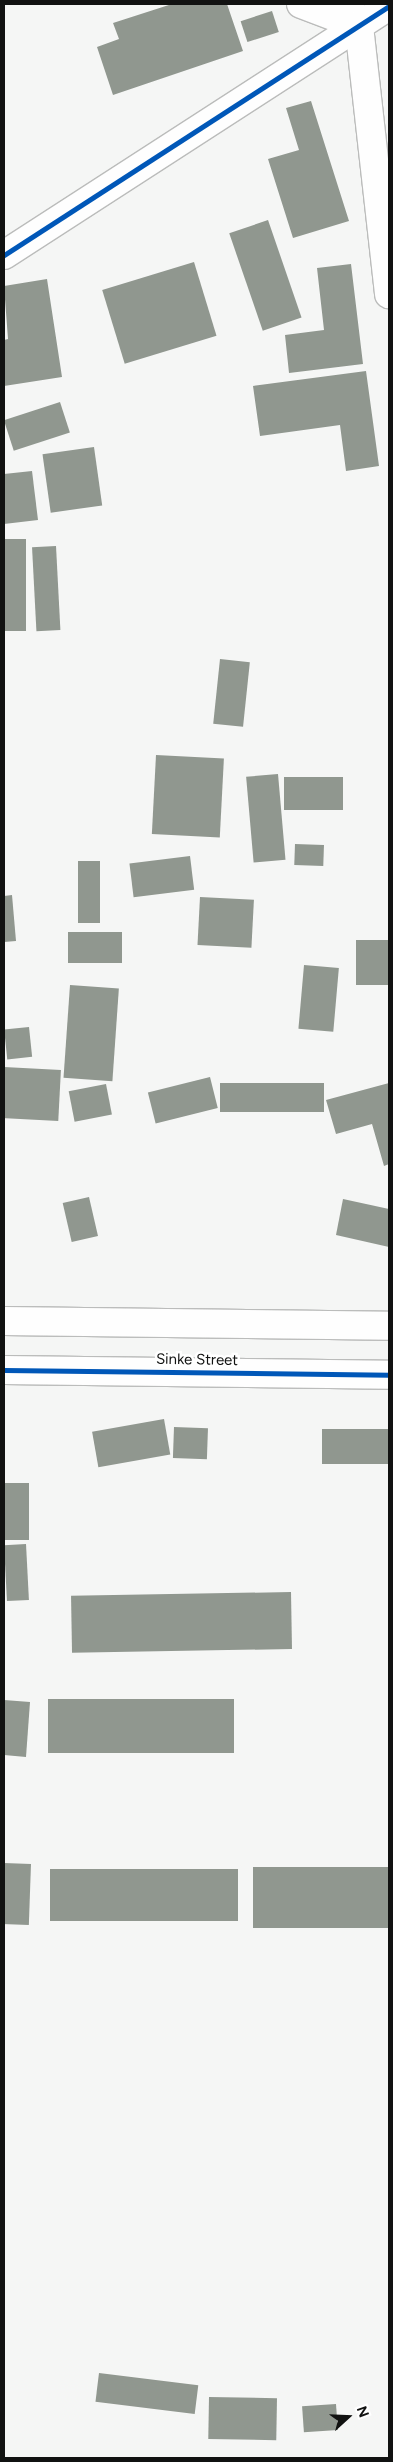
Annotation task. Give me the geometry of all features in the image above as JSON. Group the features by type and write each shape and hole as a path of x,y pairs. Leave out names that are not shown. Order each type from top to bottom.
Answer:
{"street":[{"path":"301,4 353,15"},
{"path":"4,255 353,15 389,6"},
{"path":"353,15 389,294"},
{"path":"4,1321 389,1326"},
{"name":"Sinke Street","path":"4,1370 389,1375"}],"building":[{"path":"172,4 227,4 243,51 113,95 97,47 119,39 113,23"},
{"path":"272,11 279,32 247,42 241,21"},
{"path":"311,101 349,221 293,238 268,159 299,150 286,108"},
{"path":"268,220 302,317 263,331 229,233"},
{"path":"194,262 217,336 125,364 102,290"},
{"path":"351,264 363,364 289,373 285,335 324,330 317,268"},
{"path":"47,279 62,377 4,386 4,340 8,339 4,286"},
{"path":"366,371 379,466 346,471 340,425 260,436 253,386"},
{"path":"60,402 70,432 14,451 4,420"},
{"path":"94,447 102,505 51,513 43,454"},
{"path":"32,471 38,520 4,524 4,474"},
{"path":"4,539 26,539 26,631 4,631"},
{"path":"56,546 60,630 36,631 32,547"},
{"path":"220,659 250,662 243,727 213,724"},
{"path":"156,755 224,759 220,837 152,834"},
{"path":"278,774 285,860 254,862 246,777"},
{"path":"284,777 343,777 343,810 284,810"},
{"path":"295,844 324,845 323,866 294,865"},
{"path":"190,856 194,890 134,897 129,863"},
{"path":"78,861 100,861 100,923 78,923"},
{"path":"12,895 16,941 4,942 4,896"},
{"path":"200,897 254,900 251,948 197,945"},
{"path":"68,932 122,932 122,963 68,963"},
{"path":"356,940 389,940 389,985 356,985"},
{"path":"304,965 339,968 333,1032 298,1029"},
{"path":"70,985 119,988 112,1081 64,1078"},
{"path":"29,1027 32,1057 7,1059 4,1030"},
{"path":"4,1067 61,1070 58,1121 4,1118"},
{"path":"210,1077 218,1108 156,1124 148,1092"},
{"path":"220,1083 324,1083 324,1112 220,1112"},
{"path":"389,1083 389,1164 384,1166 372,1124 336,1134 326,1100"},
{"path":"106,1084 112,1114 75,1122 69,1091"},
{"path":"89,1197 98,1236 72,1242 63,1203"},
{"path":"343,1199 389,1209 389,1247 336,1235"},
{"path":"164,1419 170,1454 98,1467 92,1432"},
{"path":"174,1427 208,1428 207,1459 173,1458"},
{"path":"322,1429 389,1429 389,1464 322,1464"},
{"path":"4,1483 29,1483 29,1540 4,1540"},
{"path":"26,1544 29,1600 7,1601 4,1545"},
{"path":"291,1592 292,1649 72,1653 71,1596"},
{"path":"48,1699 234,1699 234,1753 48,1753"},
{"path":"4,1700 30,1702 26,1757 4,1755"},
{"path":"4,1863 31,1864 29,1925 4,1924"},
{"path":"253,1867 389,1867 389,1928 253,1928"},
{"path":"50,1869 238,1869 238,1921 50,1921"},
{"path":"99,2373 198,2385 195,2414 95,2402"},
{"path":"209,2397 277,2398 276,2440 208,2439"},
{"path":"336,2404 338,2430 304,2432 302,2406"}],"cycle path":[{"path":"4,255 389,6"},
{"path":"4,1370 389,1375"}]}
